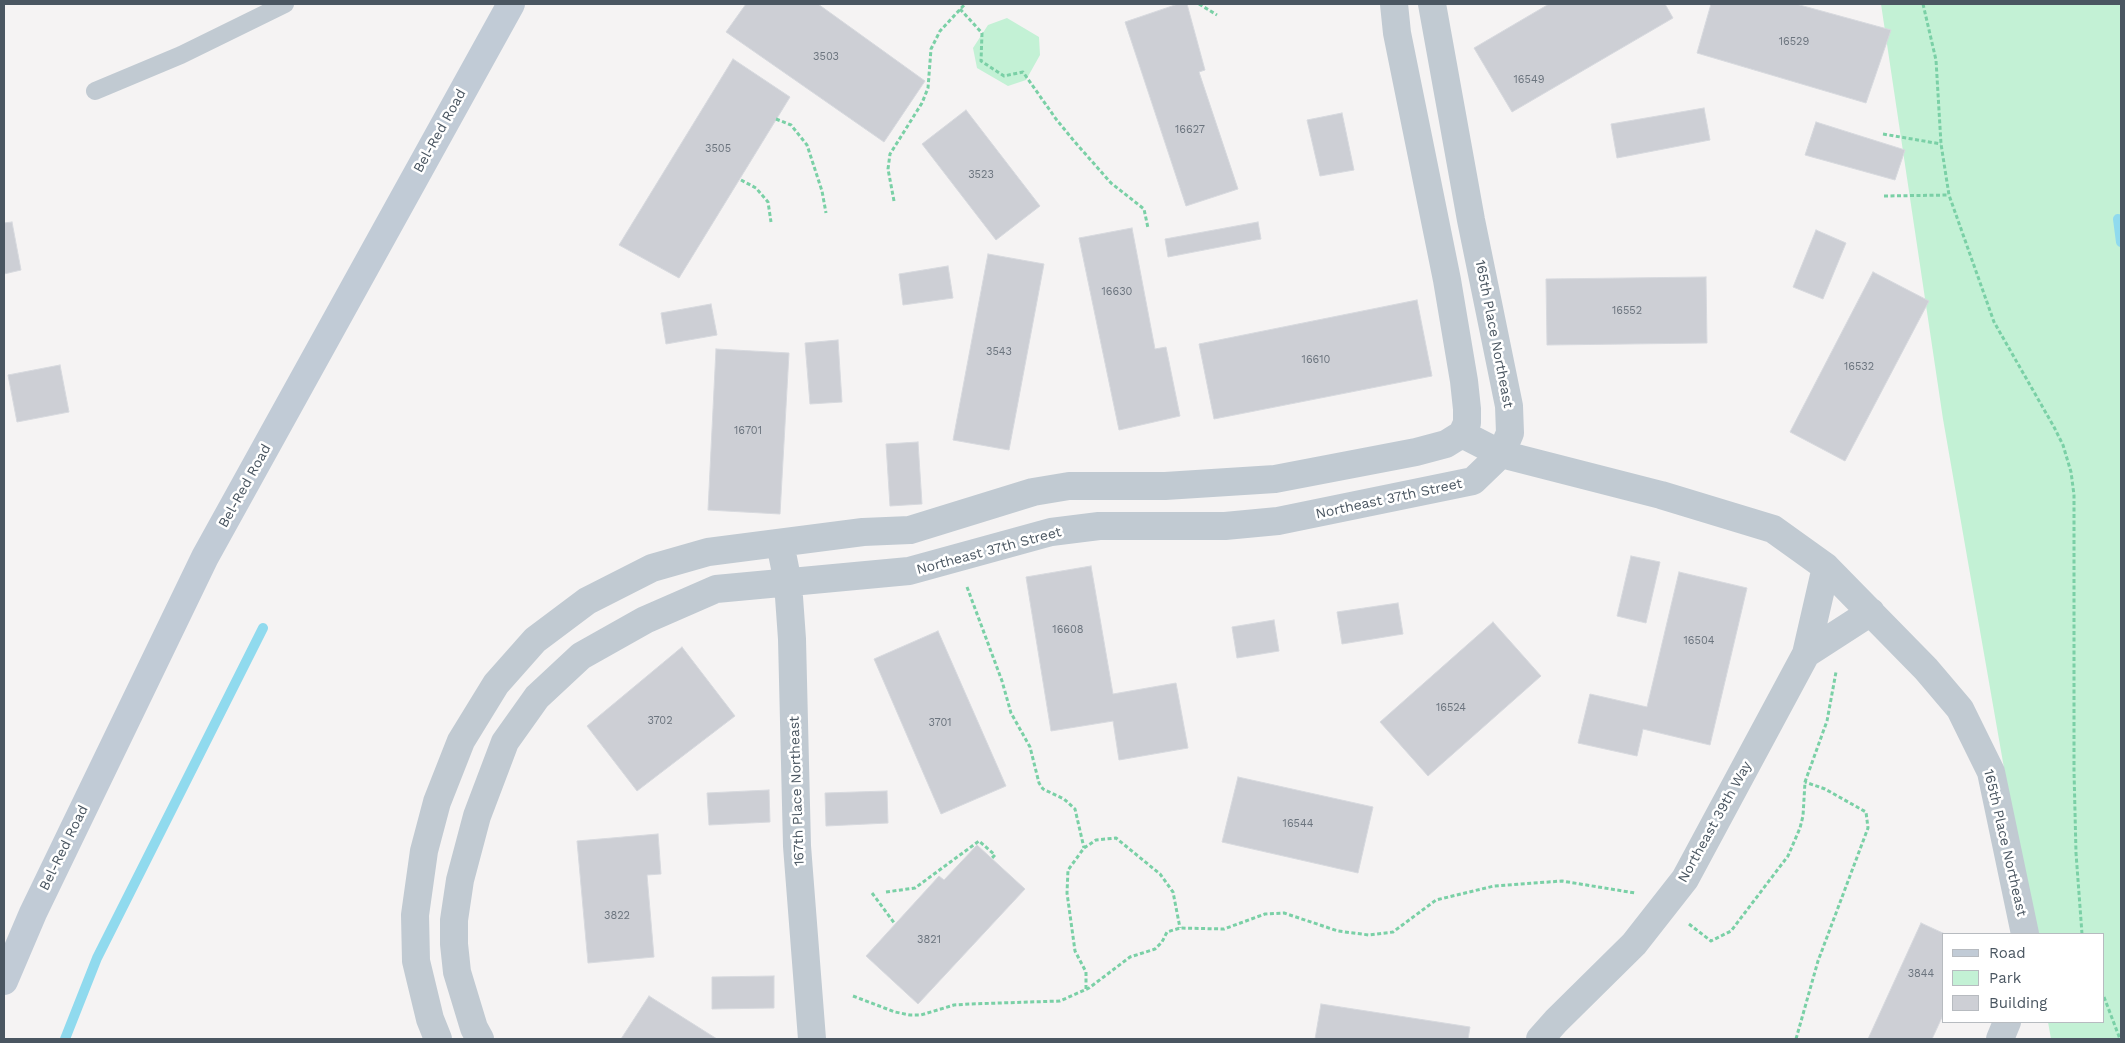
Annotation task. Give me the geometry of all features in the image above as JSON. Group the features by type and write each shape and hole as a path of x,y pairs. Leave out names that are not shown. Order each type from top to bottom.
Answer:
{"main road":[{"name":"Bel-Red Road","path":"4,981 33,913 206,557 511,4"}],"street":[{"path":"438,1039 430,1019 416,961 415,915 424,851 437,802 461,741 496,684 535,640 587,601 652,568 708,552 863,532 910,530 1033,492 1069,486 1165,486 1275,480 1416,452 1454,439 1467,423 1464,381 1447,280 1398,33 1394,4"},
{"path":"1398,33 1433,14"},
{"name":"165th Place Northeast","path":"1433,14 1471,220 1509,406 1510,433 1501,454"},
{"path":"1454,439 1501,454 1661,495 1773,529 1826,567 1871,612 1806,654"},
{"name":"Northeast 37th Street","path":"480,1039 474,1028 457,972 454,920 460,880 477,816 505,742 537,697 581,656 645,620 716,589 909,571 1051,532 1099,526 1225,526 1278,521 1473,481 1501,454"},
{"path":"1275,480 1278,521"},
{"path":"863,532 864,575"},
{"name":"167th Place Northeast","path":"780,544 788,583 792,639 797,846 812,1039"},
{"path":"1806,654 1826,567"},
{"name":"165th Place Northeast","path":"1871,612 1926,669 1960,709 1991,772 2025,933"},
{"name":"Northeast 39th Way","path":"1540,1039 1634,944 1685,879 1806,654"},
{"path":"2000,1039 2007,1023"}],"lane":[{"path":"95,91 181,55 286,4"}],"path":[{"path":"894,202 888,169 890,154 922,103 928,88 932,49 940,31 965,4"},
{"path":"1200,4 1217,15"},
{"path":"1923,4 1936,60 1941,144 1949,195 1994,322 2054,426 2063,445 2071,472 2074,495 2074,771 2076,854 2082,933"},
{"path":"960,9 982,33 981,61 1004,76 1023,72 1056,119 1111,183 1144,208 1148,228"},
{"path":"776,119 791,125 807,145 822,191 826,213"},
{"path":"1883,134 1941,144"},
{"path":"741,180 756,188 768,202 771,222"},
{"path":"1884,196 1949,195"},
{"path":"958,558 962,576 1002,681 1011,713 1030,747 1039,783 1043,789 1064,799 1074,809 1084,848"},
{"path":"1684,921 1710,940 1731,931 1788,856 1803,816 1805,782 1827,721 1837,669"},
{"path":"1796,1039 1818,960 1868,828 1866,812 1825,789 1805,782"},
{"path":"1086,990 1086,972 1075,951 1066,893 1068,870 1084,848 1096,840 1116,838 1160,874 1173,892 1180,928"},
{"path":"886,892 915,888 979,841 995,855 992,858"},
{"path":"853,996 895,1012 921,1014 954,1005 1060,1001 1086,990 1130,957 1155,949 1162,942 1167,932 1180,928 1224,929 1265,914 1284,913 1338,931 1369,935 1393,932 1436,900 1494,886 1562,881 1642,894"},
{"path":"872,893 895,924"},
{"path":"2105,1000 2120,1039"}],"green space":[{"path":"1881,4 2121,4 2121,1039 2051,1039 2048,1023 2105,1023 2105,933 2033,933 1943,419"},
{"path":"1007,18 1039,37 1040,55 1026,80 1008,86 977,68 973,48 988,25"}],"building":[{"path":"746,4 818,4 925,81 884,142 726,32"},
{"path":"1178,4 1187,4 1205,70 1199,72 1238,189 1186,206 1125,22"},
{"path":"1549,4 1665,4 1673,18 1512,112 1474,48"},
{"path":"1711,4 1796,4 1891,30 1866,103 1697,53"},
{"path":"733,59 790,97 679,278 619,245"},
{"path":"1704,108 1710,140 1617,158 1611,124"},
{"path":"966,110 1040,206 996,240 922,144"},
{"path":"1342,113 1354,170 1320,176 1307,120"},
{"path":"1816,122 1905,150 1895,180 1805,155"},
{"path":"12,222 21,270 4,274 4,223"},
{"path":"1258,222 1261,239 1168,257 1165,239"},
{"path":"1132,228 1155,349 1166,347 1180,416 1119,430 1079,238"},
{"path":"1816,230 1846,243 1823,299 1793,287"},
{"path":"988,254 1044,264 1009,450 953,440"},
{"path":"948,266 953,298 903,305 899,274"},
{"path":"1873,272 1929,301 1845,461 1790,432"},
{"path":"1706,277 1707,343 1547,345 1546,279"},
{"path":"1417,300 1432,376 1214,419 1199,344"},
{"path":"711,304 717,335 666,344 661,313"},
{"path":"838,340 842,402 810,404 805,343"},
{"path":"716,349 789,353 780,514 708,510"},
{"path":"60,365 69,412 17,422 8,375"},
{"path":"918,442 922,504 890,506 886,444"},
{"path":"1631,556 1660,562 1646,623 1617,616"},
{"path":"1091,566 1113,694 1176,683 1188,748 1119,760 1113,721 1051,731 1026,577"},
{"path":"1679,572 1747,588 1710,745 1643,729 1637,756 1578,743 1590,694 1647,707"},
{"path":"1398,603 1403,634 1342,644 1337,612"},
{"path":"1274,620 1279,651 1237,658 1232,627"},
{"path":"1493,622 1541,676 1428,776 1380,722"},
{"path":"938,631 1006,786 941,814 874,659"},
{"path":"682,647 735,716 637,791 587,726"},
{"path":"1238,777 1373,807 1358,873 1222,842"},
{"path":"769,790 770,822 709,825 707,793"},
{"path":"887,791 888,823 826,826 825,793"},
{"path":"658,834 661,874 647,875 654,957 588,963 577,841"},
{"path":"977,845 1025,889 918,1004 866,956 939,876 944,880"},
{"path":"1921,923 1943,933 1942,1017 1932,1039 1868,1039"},
{"path":"774,976 774,1008 712,1009 712,977"},
{"path":"649,996 717,1039 621,1039"},
{"path":"1321,1004 1470,1027 1468,1039 1315,1039"}],"waterway":[{"path":"2118,219 2121,242"},
{"path":"65,1039 97,958 263,628"}]}
